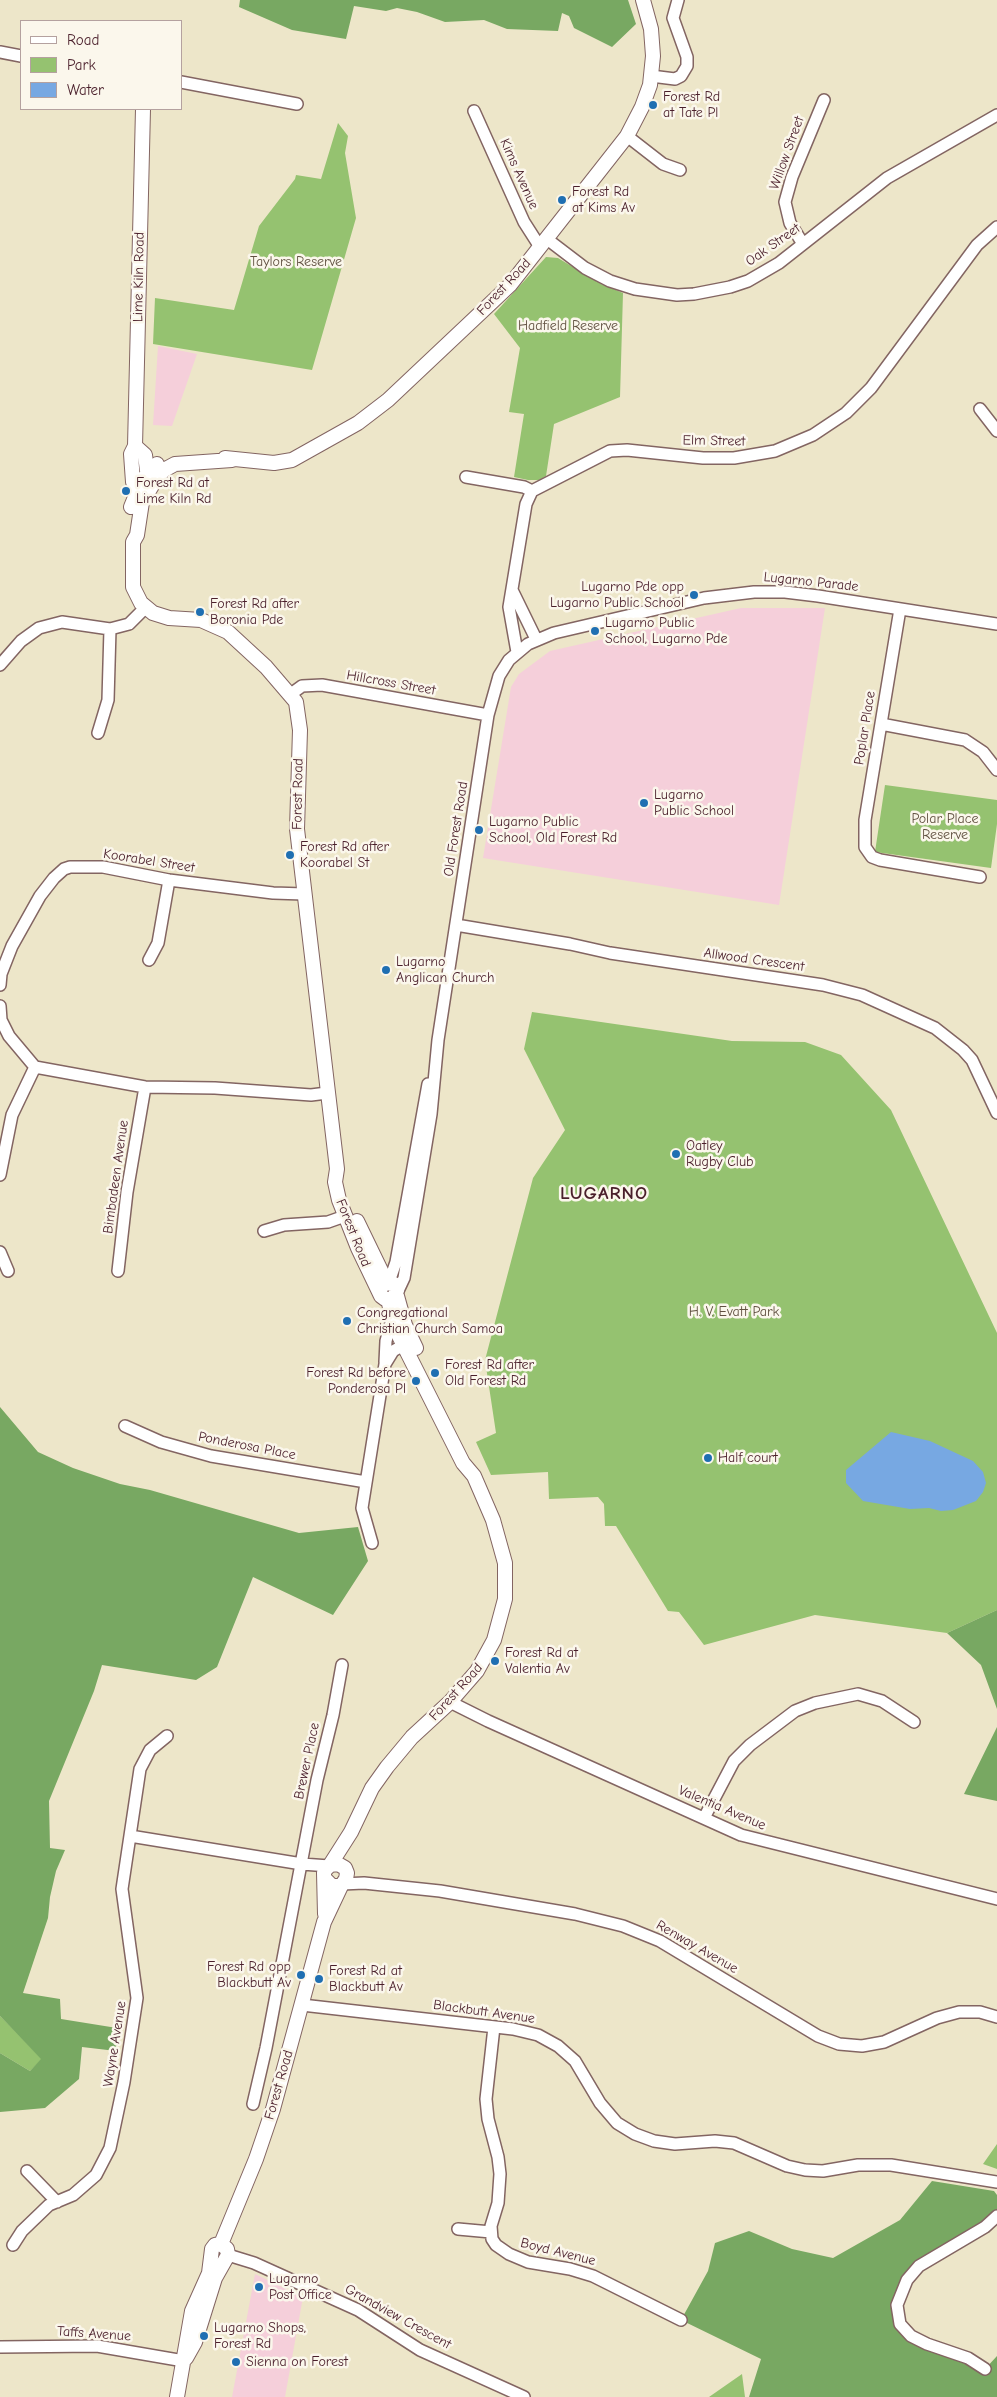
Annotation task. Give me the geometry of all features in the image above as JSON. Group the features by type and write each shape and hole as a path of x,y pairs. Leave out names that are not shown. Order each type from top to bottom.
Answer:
{"street":[{"name":"Forest Road","path":"143,492 164,470 176,464 232,460 274,463 292,460 372,414 504,291 627,136 642,106 651,76 652,36 643,0"},
{"path":"651,76 675,78 682,76 688,66 687,57 673,18 678,0"},
{"path":"0,52 20,56"},
{"path":"182,82 297,104"},
{"name":"Willow Street","path":"803,244 790,223 785,202 792,177 824,100"},
{"name":"Lime Kiln Road","path":"143,110 136,446 131,454 131,469 143,492"},
{"name":"Kims Avenue","path":"474,111 524,222 544,243"},
{"name":"Oak Street","path":"544,243 610,281 641,291 677,295 712,291 748,281 779,263 887,178 997,115"},
{"path":"627,136 663,164 680,170"},
{"name":"Elm Street","path":"532,491 610,451 627,450 703,458 734,458 775,451 813,435 846,413 864,396 976,245 997,227"},
{"path":"980,410 997,431"},
{"name":"Lime Kiln Road","path":"136,446 145,455 148,473"},
{"name":"Forest Road","path":"232,460 213,454 173,455 159,462 148,473 143,492 129,524 129,534 133,542 133,587 138,599 145,608 158,615 201,620 222,628 244,646 291,694 298,708 300,721 296,821 337,1169 336,1189 345,1216 390,1291 392,1319 408,1343 471,1459 474,1476 502,1544 506,1570 506,1599 498,1632 490,1651 477,1671 450,1702 412,1737 387,1767 366,1799 351,1832 327,1872 324,1922"},
{"path":"466,477 524,487 532,491 525,507 509,607 518,652"},
{"path":"512,590 536,639"},
{"name":"Lugarno Parade","path":"536,639 695,600 754,592 802,594 997,624"},
{"path":"0,665 30,633 50,624 74,623 110,629 129,624 145,608"},
{"name":"Poplar Place","path":"900,609 864,832 863,854 880,860 980,877"},
{"path":"98,733 108,700 110,629"},
{"name":"Old Forest Road","path":"390,1291 404,1278 431,1114 438,1040 488,715 499,676 518,652 536,639"},
{"name":"Hillcross Street","path":"291,694 302,686 322,685 488,715"},
{"path":"881,724 966,740 983,752 997,770"},
{"name":"Koorabel Street","path":"0,985 1,974 12,946 40,896 64,869 70,867 103,867 169,880 273,894 304,894"},
{"path":"149,960 158,943 169,880"},
{"name":"Allwood Crescent","path":"456,925 570,944 610,954 822,985 862,995 935,1028 964,1050 972,1060 997,1113"},
{"path":"0,1006 1,1020 9,1036 35,1067 144,1087 215,1088 311,1095 327,1093"},
{"name":"Old Forest Road","path":"390,1291 398,1256 421,1112 438,1040"},
{"path":"0,1175 12,1115 35,1067"},
{"name":"Bimbadeen Avenue","path":"118,1271 144,1087"},
{"name":"Forest Road","path":"337,1169 345,1184 361,1230 405,1325 408,1343"},
{"path":"264,1232 292,1224 324,1223 345,1216"},
{"path":"0,1252 8,1271"},
{"path":"377,1262 388,1261 398,1256"},
{"path":"372,1543 362,1508 385,1364 386,1341 392,1319"},
{"path":"385,1364 390,1354 408,1343"},
{"name":"Ponderosa Place","path":"125,1426 161,1442 211,1456 366,1482"},
{"name":"Brewer Place","path":"302,1864 342,1665"},
{"path":"704,1818 734,1760 750,1745 795,1711 843,1696 858,1694 882,1701 900,1711 914,1722"},
{"name":"Valentia Avenue","path":"450,1702 741,1835 997,1899"},
{"name":"Wayne Avenue","path":"13,2245 34,2218 49,2205 73,2195 96,2175 110,2148 124,2082 138,1998 122,1889 140,1769 150,1750 167,1736"},
{"name":"Forest Road","path":"177,2397 184,2361 195,2342 221,2253 271,2117 324,1922 344,1878 351,1832"},
{"path":"130,1836 302,1864 327,1872"},
{"name":"Forest Road","path":"253,2104 266,2048 302,1864"},
{"path":"338,1864 344,1878 332,1886 327,1872 338,1864"},
{"name":"Renway Avenue","path":"344,1878 364,1883 406,1886 576,1914 623,1926 660,1941 818,2036 839,2044 862,2046 884,2042 937,2018 959,2012 980,2012 997,2017"},
{"name":"Blackbutt Avenue","path":"302,2005 526,2031 558,2046 579,2065 610,2117 625,2129 654,2141 675,2144 714,2141 734,2143 787,2166 805,2170 823,2171 858,2165 891,2164 997,2182"},
{"path":"458,2228 491,2232 501,2185 498,2157 486,2108 494,2027"},
{"path":"27,2171 57,2202"},
{"path":"985,2369 968,2358 927,2344 911,2336 900,2324 898,2305 907,2280 919,2266 985,2227 997,2216"},
{"name":"Boyd Avenue","path":"491,2232 496,2245 509,2254 528,2262 570,2269 593,2276 681,2320"},
{"name":"Grandview Crescent","path":"221,2253 254,2263 358,2310 420,2350 524,2397"},
{"name":"Taffs Avenue","path":"0,2347 97,2346 184,2361"}],"shaded area":[{"path":"158,346 197,354 172,426 153,425"},
{"name":"Lugarno Public School","path":"741,608 825,608 779,905 483,858 511,687 519,674 550,651"},
{"path":"255,2274 303,2297 285,2397 232,2397"}],"green space":[{"path":"240,0 628,0 636,24 612,47 574,28 569,16 562,13 558,31 507,29 484,20 445,22 417,12 397,8 386,11 354,6 346,39 292,30 239,7"},
{"name":"Taylors Reserve","path":"338,123 348,136 345,153 356,218 312,370 153,344 155,298 234,310 259,226 295,179 296,175 321,179"},
{"name":"Hadfield Reserve","path":"546,257 558,258 601,284 623,293 620,397 554,424 546,476 539,480 528,480 514,477 524,414 509,412 520,348 494,314"},
{"name":"Polar Place Reserve","path":"885,785 997,800 997,824 991,868 875,852"},
{"name":"H. V. Evatt Park","path":"532,1012 732,1041 805,1042 841,1055 891,1110 997,1333 997,1610 947,1633 815,1615 704,1645 679,1612 668,1611 616,1526 605,1526 604,1504 598,1497 549,1499 548,1472 491,1475 476,1442 496,1433 485,1360 533,1178 565,1130 524,1049"},
{"path":"0,1407 38,1452 73,1468 120,1484 150,1490 299,1533 358,1527 368,1561 333,1615 253,1577 217,1667 196,1680 102,1665 94,1691 49,1801 50,1848 65,1850 56,1871 50,1897 48,1918 23,1993 60,1999 61,2019 117,2028 116,2051 82,2047 79,2079 45,2108 0,2112 0,2053 30,2071 41,2059 0,2016"},
{"path":"997,1610 997,1709 981,1665 947,1633"},
{"path":"997,1727 997,1801 964,1794"},
{"path":"0,2016 42,2059 30,2071 0,2053"},
{"path":"997,2144 997,2169 983,2164"},
{"path":"932,2181 994,2191 997,2195 997,2216 937,2253 903,2290 900,2324 985,2369 997,2356 997,2397 749,2397 761,2359 681,2320 708,2271 715,2243 749,2231 792,2249 833,2258 900,2220"},
{"path":"742,2374 745,2397 709,2397"}],"water":[{"path":"891,1432 930,1441 973,1461 983,1472 986,1483 983,1492 976,1501 953,1510 941,1511 929,1508 910,1509 863,1501 846,1483 846,1470"}],"place":[{"name":"Forest Rd at Tate Pl","path":"653,105"},
{"name":"Forest Rd at Kims Av","path":"562,200"},
{"name":"Forest Rd at Lime Kiln Rd","path":"126,491"},
{"name":"Lugarno Pde opp Lugarno Public School","path":"694,595"},
{"name":"Forest Rd after Boronia Pde","path":"200,612"},
{"name":"Lugarno Public School, Lugarno Pde","path":"595,631"},
{"name":"Lugarno Public School","path":"644,803"},
{"name":"Lugarno Public School, Old Forest Rd","path":"479,830"},
{"name":"Forest Rd after Koorabel St","path":"290,855"},
{"name":"Lugarno Anglican Church","path":"386,970"},
{"name":"Oatley Rugby Club","path":"676,1154"},
{"name":"Congregational Christian Church Samoa","path":"347,1321"},
{"name":"Forest Rd after Old Forest Rd","path":"435,1373"},
{"name":"Forest Rd before Ponderosa Pl","path":"416,1381"},
{"name":"Half court","path":"708,1458"},
{"name":"Forest Rd at Valentia Av","path":"495,1661"},
{"name":"Forest Rd opp Blackbutt Av","path":"301,1975"},
{"name":"Forest Rd at Blackbutt Av","path":"319,1979"},
{"name":"Lugarno Post Office","path":"259,2287"},
{"name":"Lugarno Shops, Forest Rd","path":"204,2336"},
{"name":"Sienna on Forest","path":"236,2362"}],"district":[{"name":"LUGARNO","path":"604,1194"}]}
